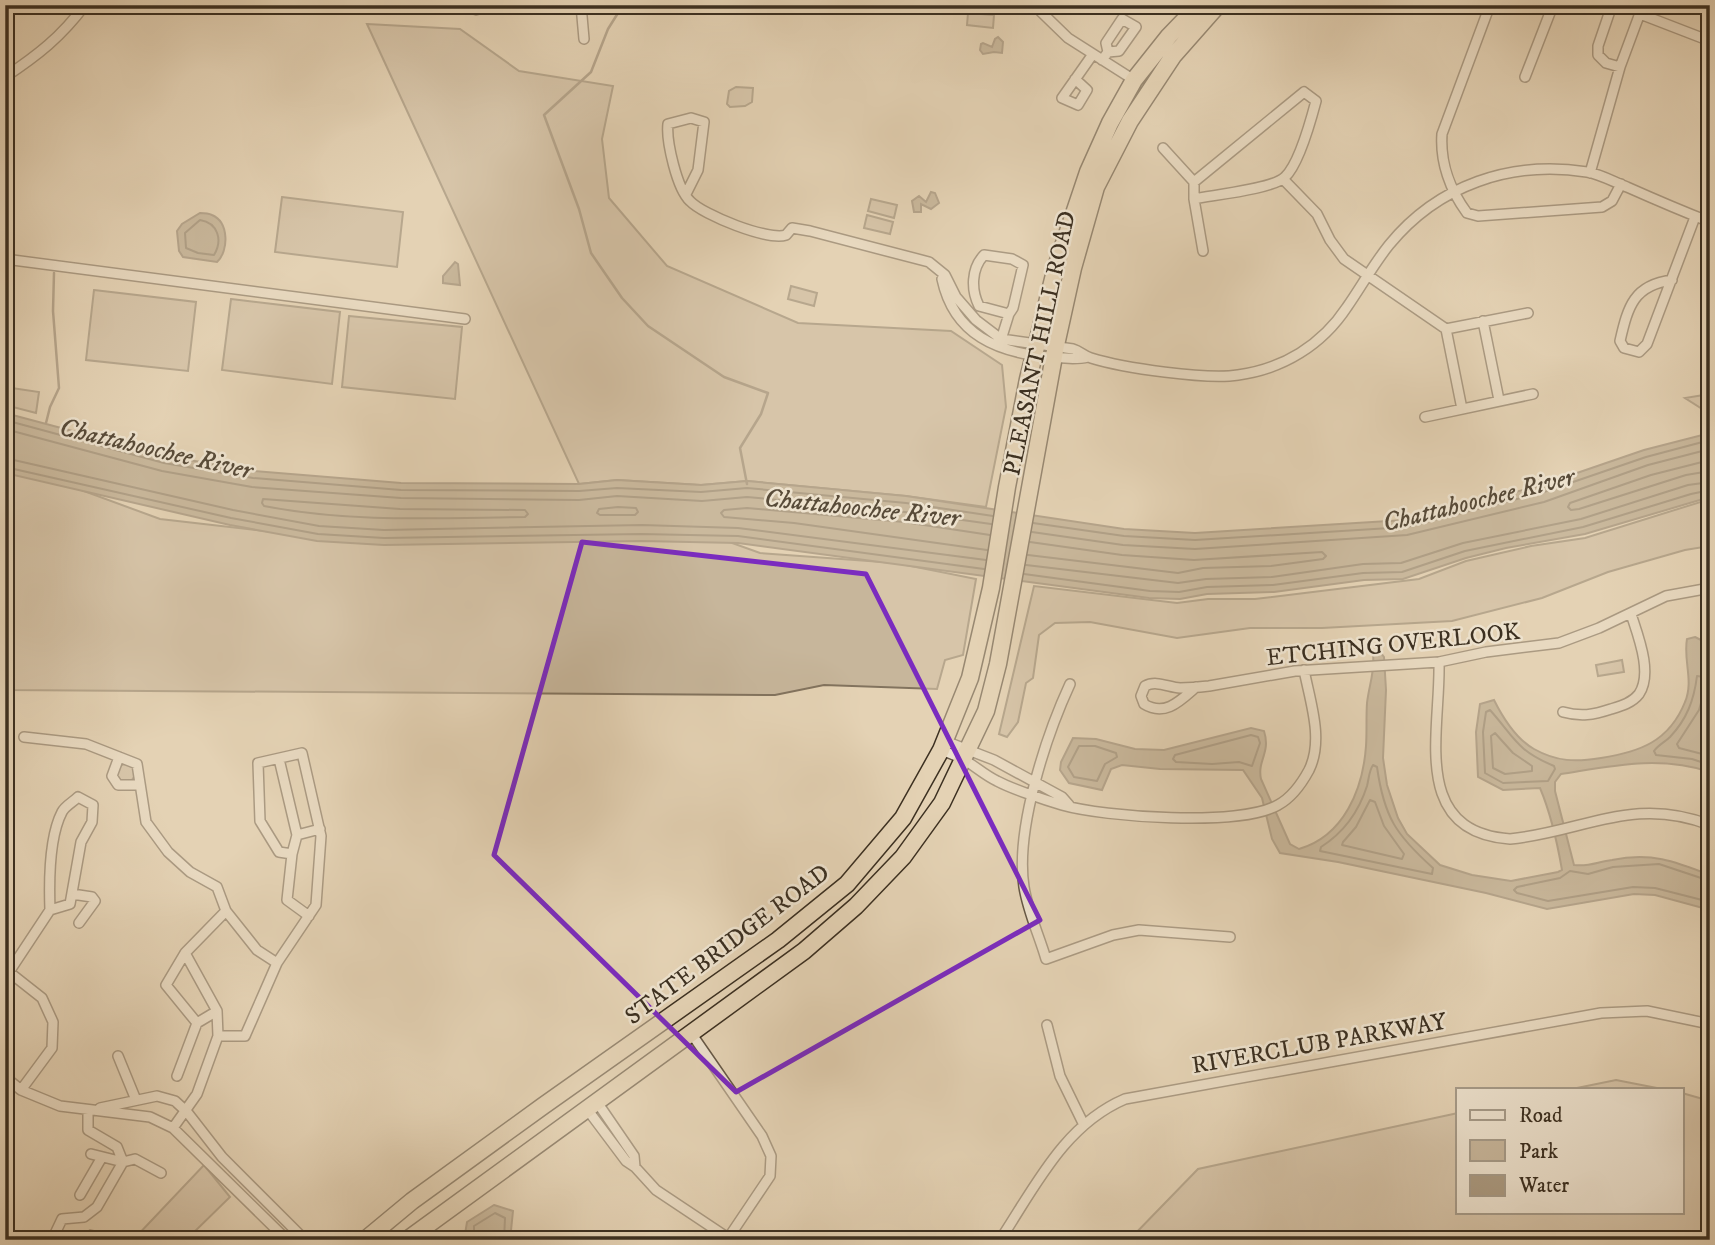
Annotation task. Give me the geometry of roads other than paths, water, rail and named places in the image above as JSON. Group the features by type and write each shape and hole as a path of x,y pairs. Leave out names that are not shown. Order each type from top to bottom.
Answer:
{"highway":[{"name":"PLEASANT HILL ROAD","path":"990,588 1007,487 1036,350 1056,267 1088,173 1134,80 1169,36 1199,5"},
{"name":"PLEASANT HILL ROAD","path":"1011,600 1055,351 1073,268 1096,187 1130,121 1173,56 1217,5"},
{"path":"1096,187 1094,172 1129,103 1134,80"},
{"name":"STATE BRIDGE ROAD","path":"365,1240 412,1201 778,940 847,884 903,818 943,745 970,678 990,588"},
{"name":"STATE BRIDGE ROAD","path":"407,1240 597,1109 691,1033 804,951 856,906 903,857 942,803 986,711 1011,600"}],"street":[{"path":"5,76 39,55 68,28 85,5"},
{"path":"581,5 584,38"},
{"path":"1034,5 1068,38 1093,54 1105,56 1134,80"},
{"path":"1490,5 1441,134 1440,154 1454,192 1466,213 1478,216 1602,207 1612,201 1620,184"},
{"path":"1525,77 1553,5"},
{"path":"1612,5 1598,46 1598,55 1606,63 1620,67"},
{"path":"1590,173 1620,67 1641,10 1710,41"},
{"path":"1075,79 1087,90 1077,105 1062,98 1075,79 1093,54"},
{"path":"1194,182 1304,92 1317,101 1296,157 1283,179 1269,185 1194,199"},
{"path":"686,194 698,170 704,121 691,118 667,124 667,138 678,177 686,194 690,201 739,227 780,237 792,228 810,231 929,262 941,271 956,297 1000,344 1055,351 1078,359 1088,357 1150,369 1214,377 1235,376 1272,367 1293,358 1314,344 1345,310 1388,246 1415,217 1437,200 1473,182 1514,170 1549,168 1590,173 1710,222"},
{"path":"1163,148 1194,182 1194,199 1203,251"},
{"path":"1283,179 1317,214 1338,251 1367,275 1446,329 1462,409"},
{"path":"1672,280 1657,282 1638,294 1625,319 1620,341 1624,348 1639,352 1647,344 1672,280 1695,216"},
{"path":"1000,344 1013,308 1023,265 1012,259 984,255 978,262 973,283 975,298 979,306 1009,314"},
{"path":"5,259 465,319"},
{"path":"1446,329 1528,313"},
{"path":"1483,321 1499,400"},
{"path":"1424,417 1533,394"},
{"name":"ETCHING OVERLOOK","path":"1196,687 1177,704 1161,710 1144,704 1142,696 1145,686 1150,683 1181,688 1196,687 1304,670 1439,662 1486,652 1559,643 1631,614 1666,596 1706,590"},
{"path":"1563,712 1578,716 1589,715 1628,704 1638,695 1644,684 1644,668 1631,614"},
{"path":"1439,662 1440,690 1434,757 1436,781 1444,800 1467,827 1496,838 1523,838 1622,814 1647,813 1710,825"},
{"path":"965,755 997,782 1070,806 1097,811 1197,819 1259,811 1276,806 1291,795 1309,770 1314,757 1315,730 1304,670"},
{"path":"1070,684 1036,784 1025,826 1022,868 1030,912 1046,959 1113,935 1139,930 1230,937"},
{"path":"24,737 86,744 136,764 146,822 168,852 190,872 217,887 226,911 257,950 277,963"},
{"path":"943,745 965,755 994,760 1062,797 1070,806"},
{"path":"218,1036 245,1036 277,963 316,905 321,836 302,753 258,764 260,821 279,852 292,854"},
{"path":"119,757 112,776 118,785 140,785"},
{"path":"279,759 297,835 287,900 309,916"},
{"path":"21,1090 52,1048 53,1022 42,998 7,971 50,910 55,831 63,809 78,797 93,804 92,822 81,842 70,904 50,910"},
{"path":"297,835 320,829"},
{"path":"72,894 93,897 95,901 79,923"},
{"path":"197,1023 166,985 185,953 226,911"},
{"path":"173,1128 197,1094 218,1036 217,1011 185,953"},
{"path":"177,1076 197,1023 217,1011"},
{"name":"RIVERCLUB PARKWAY","path":"1000,1240 1052,1162 1083,1123 1109,1106 1139,1095 1601,1013 1647,1011 1710,1024"},
{"path":"1047,1025 1060,1076 1083,1123"},
{"path":"597,1109 600,1125 626,1161 656,1190 728,1239 770,1176 771,1156 762,1136 691,1033"},
{"path":"118,1055 136,1100"},
{"path":"5,1077 21,1090 60,1107 150,1117 173,1128 286,1240"},
{"path":"88,1111 156,1096 175,1101 222,1157 305,1240"},
{"path":"597,1109 634,1156 635,1167"},
{"path":"52,1240 62,1219 83,1217 97,1207 122,1162 117,1147 88,1129 88,1111"},
{"path":"91,1154 122,1162 135,1159 161,1173"},
{"path":"80,1195 102,1157"}],"water":[{"path":"464,5 513,5 476,15 470,13"},
{"path":"998,37 1003,42 1002,53 983,54 980,50 981,44 992,47"},
{"path":"931,192 935,193 939,203 931,209 921,204 921,212 914,212 912,201 919,196 926,202"},
{"path":"200,213 209,214 222,224 225,244 217,262 183,257 179,251 177,231 182,224"},
{"path":"455,262 458,264 460,285 443,283 443,276"},
{"name":"Chattahoochee River","path":"5,413 166,456 253,471 401,483 579,484 617,480 701,485 747,481 906,496 1124,529 1195,533 1405,520 1539,486 1644,450 1710,433 1710,497 1585,534 1466,558 1403,579 1364,580 1274,592 1207,594 1180,599 1149,598 738,543 641,541 384,545 317,541 230,525 5,473"},
{"path":"1695,637 1701,640 1710,689 1710,772 1672,764 1617,765 1561,774 1555,782 1555,791 1574,865 1639,857 1662,859 1685,866 1710,875 1710,910 1655,895 1634,894 1547,909 1486,893 1338,862 1280,853 1272,839 1262,798 1243,770 1160,769 1122,765 1111,769 1102,790 1069,783 1060,770 1073,738 1096,739 1135,749 1164,750 1251,728 1264,731 1266,745 1261,779 1290,844 1299,849 1315,843 1328,833 1348,809 1355,794 1364,762 1373,654 1381,653 1384,657 1386,690 1383,758 1387,785 1398,818 1407,834 1440,865 1472,875 1511,881 1558,872 1562,870 1558,849 1540,788 1503,790 1478,777 1476,732 1480,704 1494,700 1521,740 1551,756 1583,760 1628,752 1661,736 1678,716 1689,686 1687,639"},
{"path":"494,1205 513,1211 510,1240 468,1240 465,1234 467,1222"}],"waterway":[{"path":"623,5 608,29 591,72 544,115 579,209 591,253 622,298 648,326 724,377 768,393 761,414 740,448 747,484"},
{"path":"46,423 59,388 53,311 54,273"}]}
